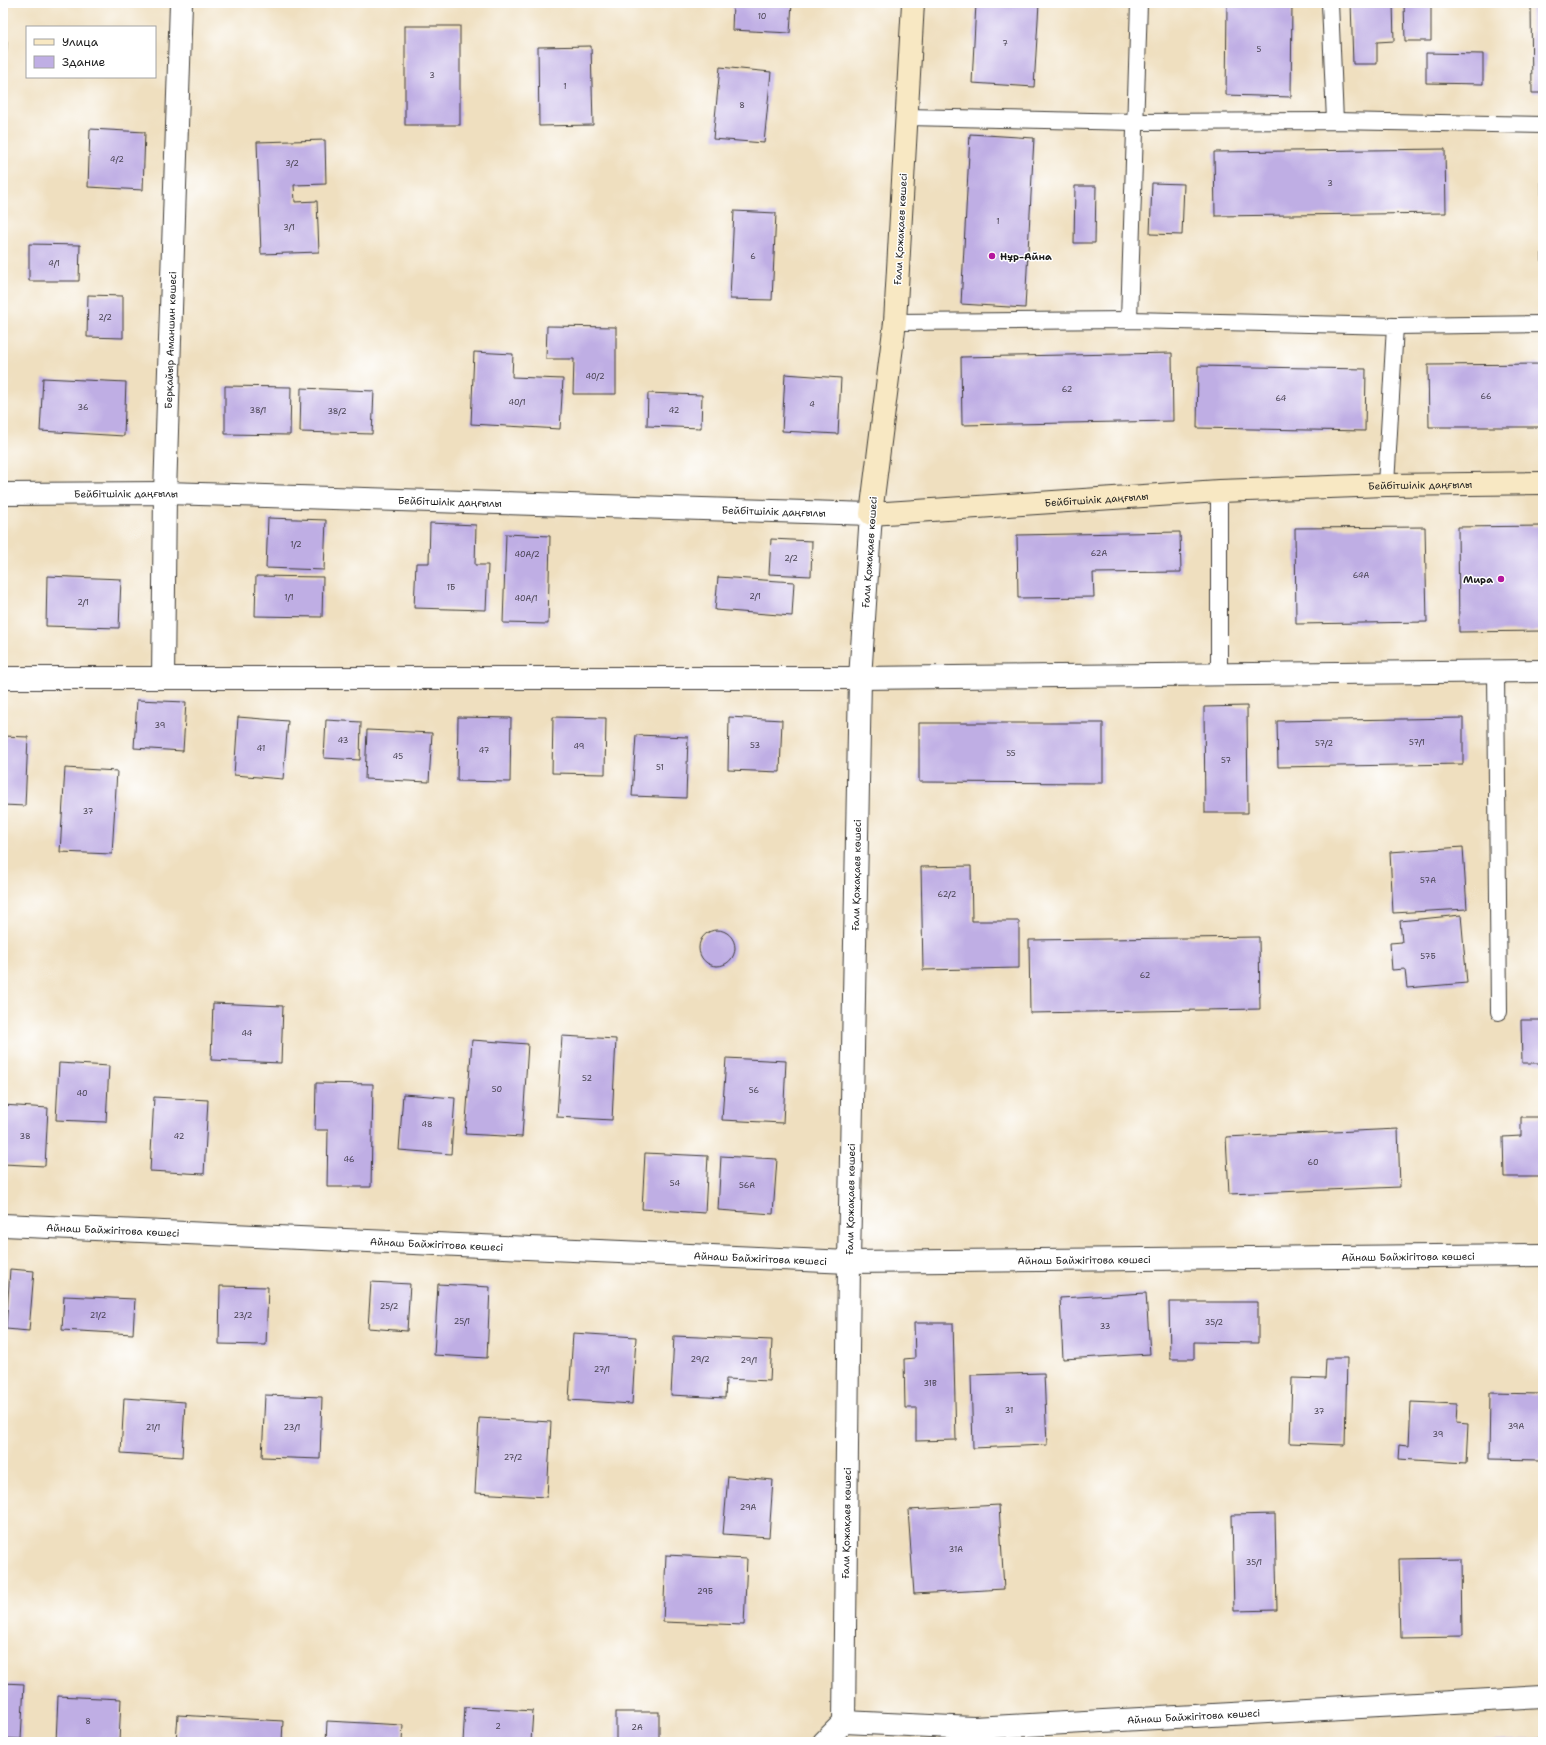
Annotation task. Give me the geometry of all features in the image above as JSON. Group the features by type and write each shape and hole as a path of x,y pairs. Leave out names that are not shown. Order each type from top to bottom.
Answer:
{"street":[{"name":"Берқайыр Аманшин көшесі","path":"163,678 165,493 181,3"},
{"name":"Ғали Қожақаев көшесі","path":"844,1722 849,1262 860,678 871,514 895,322 913,3"},
{"name":"Бейбітшілік даңғылы","path":"3,494 165,493 871,514 1219,491 1386,484 1543,483"},
{"path":"3,678 860,678 1543,670"},
{"name":"Айнаш Байжігітова көшесі","path":"3,1225 849,1262 1543,1255"},
{"name":"Айнаш Байжігітова көшесі","path":"844,1722 977,1735 1543,1697"},
{"path":"824,1742 844,1722"}],"lane":[{"path":"1129,320 1139,3"},
{"path":"1330,3 1335,121"},
{"path":"906,116 1136,122 1335,121 1543,125"},
{"path":"895,322 1129,320 1395,326 1543,324"},
{"path":"1386,484 1395,326"},
{"path":"1219,491 1219,674"},
{"path":"1496,671 1499,1012"}],"building":[{"path":"733,3 792,3 790,33 732,30"},
{"path":"976,3 1039,3 1034,87 972,83"},
{"path":"1227,3 1292,3 1291,97 1226,95"},
{"path":"1351,3 1393,3 1394,41 1377,42 1377,64 1353,64"},
{"path":"1404,3 1431,3 1431,41 1405,41"},
{"path":"1531,3 1543,3 1543,93 1532,93"},
{"path":"405,26 460,26 460,125 405,125"},
{"path":"3,41 7,41 5,93 3,92"},
{"path":"591,46 593,125 539,126 538,47"},
{"path":"1426,53 1483,54 1483,84 1426,83"},
{"path":"720,67 771,72 764,143 713,139"},
{"path":"90,129 145,132 143,190 88,187"},
{"path":"970,134 1034,138 1025,308 961,304"},
{"path":"325,140 326,184 294,185 295,202 317,201 319,252 261,254 257,142"},
{"path":"1445,149 1446,213 1215,216 1214,152"},
{"path":"1541,155 1543,155 1543,274 1542,274"},
{"path":"1152,183 1184,184 1182,235 1150,234"},
{"path":"1075,186 1096,186 1095,243 1074,243"},
{"path":"734,211 776,213 772,300 730,299"},
{"path":"29,244 80,245 79,281 29,281"},
{"path":"88,295 123,296 123,338 87,337"},
{"path":"547,326 616,327 616,394 573,394 574,359 546,359"},
{"path":"474,352 513,354 512,377 563,379 560,429 471,424"},
{"path":"1172,353 1173,421 962,425 961,357"},
{"path":"1543,364 1543,427 1429,427 1428,365"},
{"path":"1198,366 1366,369 1365,431 1197,428"},
{"path":"785,374 841,378 838,434 782,431"},
{"path":"43,378 126,382 124,436 40,431"},
{"path":"225,386 291,387 290,435 225,434"},
{"path":"301,388 374,391 372,434 300,432"},
{"path":"648,393 702,395 701,428 647,426"},
{"path":"268,518 326,520 324,570 266,568"},
{"path":"430,523 476,525 475,565 488,565 486,610 414,608 416,563 429,563"},
{"name":"Мира","path":"1543,526 1543,631 1459,632 1458,527"},
{"path":"1425,527 1427,622 1296,624 1295,528"},
{"path":"1180,532 1181,572 1093,573 1094,597 1018,598 1017,535"},
{"path":"506,534 550,536 548,624 503,623"},
{"path":"771,539 812,541 811,576 769,574"},
{"path":"47,576 121,579 119,628 46,626"},
{"path":"256,576 323,577 322,617 255,616"},
{"path":"718,577 794,582 792,616 715,610"},
{"path":"137,700 186,702 183,751 134,748"},
{"path":"1247,706 1248,813 1205,813 1204,707"},
{"path":"238,717 288,721 283,779 234,775"},
{"path":"458,717 511,718 510,782 457,781"},
{"path":"553,717 606,718 605,774 552,773"},
{"path":"729,717 782,720 780,772 728,770"},
{"path":"1463,718 1463,764 1278,767 1277,721"},
{"path":"326,720 361,722 360,760 324,758"},
{"path":"919,723 1103,723 1103,783 919,782"},
{"path":"367,730 432,733 429,782 365,779"},
{"path":"636,735 688,737 686,798 632,796"},
{"path":"3,736 28,737 25,806 3,805"},
{"path":"65,768 117,771 112,854 60,852"},
{"path":"1463,847 1467,909 1393,913 1390,852"},
{"path":"971,866 972,921 1019,921 1019,968 923,970 921,867"},
{"path":"1461,915 1467,983 1407,988 1405,969 1392,970 1390,943 1402,942 1400,921"},
{"path":"721,930 730,935 734,941 734,955 730,961 721,966 713,966 704,961 700,955 699,944 704,935 710,931"},
{"path":"1259,937 1260,1009 1030,1013 1029,940"},
{"path":"213,1003 283,1006 281,1063 211,1060"},
{"path":"1521,1020 1543,1020 1543,1063 1522,1063"},
{"path":"562,1036 616,1039 612,1120 557,1117"},
{"path":"472,1040 528,1044 522,1137 465,1134"},
{"path":"726,1058 786,1061 783,1123 722,1120"},
{"path":"59,1063 109,1066 106,1122 56,1120"},
{"path":"316,1083 373,1084 371,1187 327,1187 328,1130 315,1130"},
{"path":"403,1094 455,1098 451,1154 399,1150"},
{"path":"154,1097 208,1100 204,1174 150,1171"},
{"path":"3,1105 48,1108 45,1166 3,1164"},
{"path":"1521,1117 1543,1117 1543,1177 1504,1177 1503,1137 1521,1136"},
{"path":"1398,1129 1400,1187 1229,1194 1226,1137"},
{"path":"645,1153 708,1156 705,1213 642,1209"},
{"path":"721,1156 777,1159 773,1214 718,1210"},
{"path":"10,1269 34,1271 29,1331 6,1329"},
{"path":"371,1282 410,1284 407,1331 368,1328"},
{"path":"438,1284 490,1287 487,1358 434,1355"},
{"path":"220,1286 268,1287 266,1345 219,1344"},
{"path":"1146,1293 1150,1354 1063,1359 1060,1298"},
{"path":"64,1296 135,1299 133,1334 62,1330"},
{"path":"1169,1302 1258,1302 1258,1343 1194,1342 1194,1359 1170,1359"},
{"path":"914,1323 953,1323 956,1440 916,1441 916,1408 905,1408 904,1359 915,1358"},
{"path":"573,1333 636,1337 632,1404 569,1400"},
{"path":"674,1336 772,1340 770,1381 726,1379 725,1398 671,1395"},
{"path":"1326,1358 1347,1358 1345,1445 1290,1443 1292,1378 1325,1379"},
{"path":"1044,1373 1047,1445 973,1448 971,1375"},
{"path":"1490,1393 1542,1394 1541,1460 1489,1459"},
{"path":"265,1395 322,1397 320,1459 262,1457"},
{"path":"124,1398 185,1402 182,1457 121,1453"},
{"path":"1411,1402 1457,1404 1456,1423 1468,1424 1466,1463 1398,1459 1399,1445 1409,1446"},
{"path":"479,1418 551,1422 547,1497 475,1493"},
{"path":"728,1476 773,1480 769,1537 723,1534"},
{"path":"999,1505 1004,1589 914,1594 908,1510"},
{"path":"1275,1514 1277,1610 1234,1611 1232,1515"},
{"path":"666,1555 747,1559 744,1625 663,1622"},
{"path":"1461,1558 1462,1637 1401,1638 1399,1559"},
{"path":"3,1683 24,1684 21,1739 3,1738"},
{"path":"58,1696 121,1699 119,1742 56,1742"},
{"path":"465,1707 533,1711 531,1742 463,1742"},
{"path":"616,1712 659,1712 659,1742 616,1742"},
{"path":"178,1715 283,1721 282,1742 176,1742"},
{"path":"327,1721 403,1725 402,1742 326,1742"},
{"path":"1543,1738 1543,1742 1479,1742 1479,1741"}],"place":[{"name":"Нұр-Айна","path":"992,256"},
{"name":"Мира","path":"1501,579"}]}
